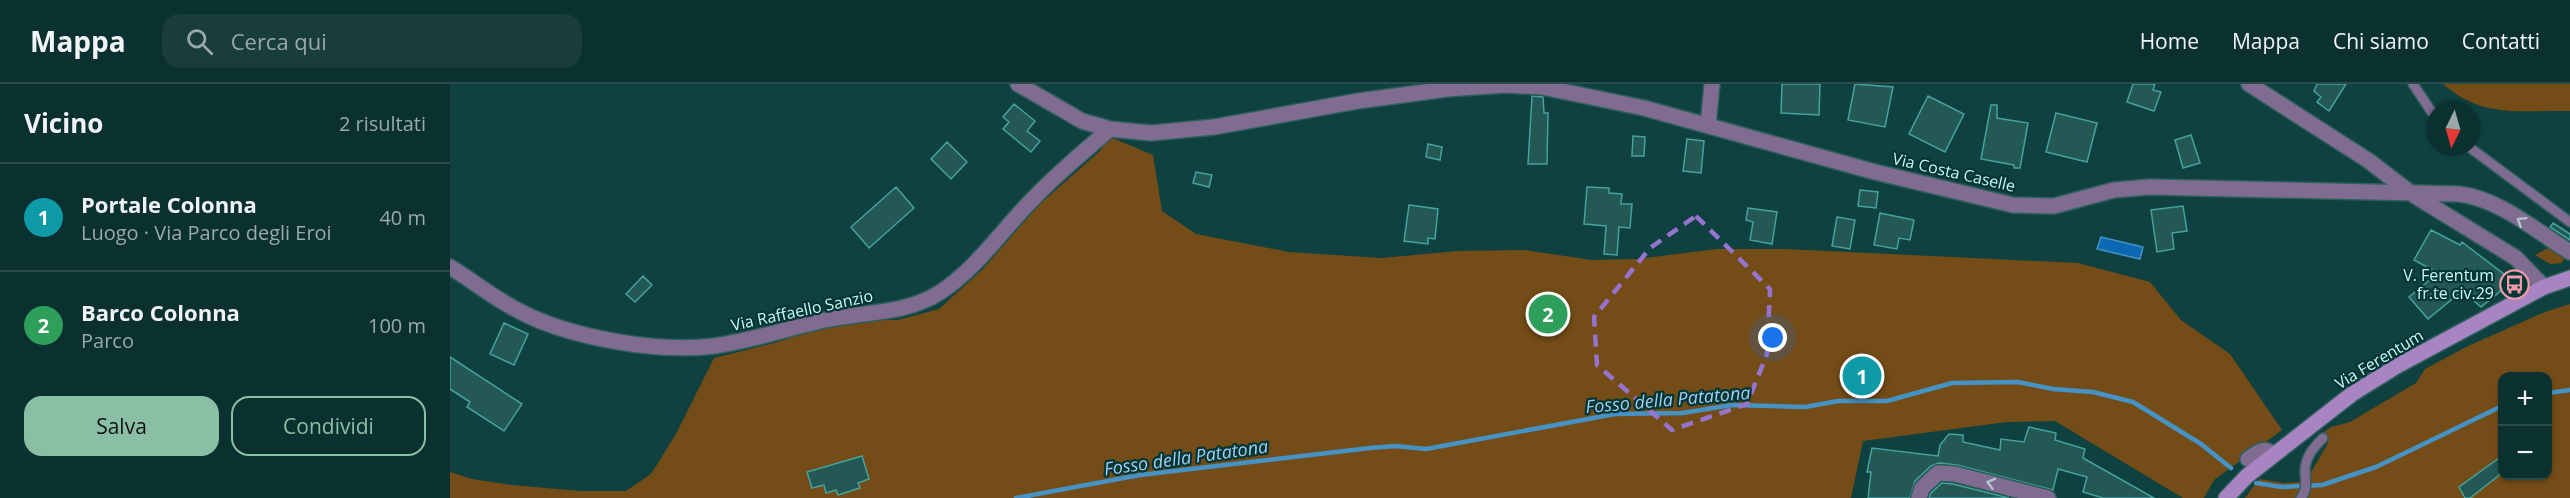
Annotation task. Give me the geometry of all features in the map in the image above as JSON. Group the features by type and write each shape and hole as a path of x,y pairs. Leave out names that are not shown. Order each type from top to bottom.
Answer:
{"main road":[{"name":"Via Ferentum","path":"2226,498 2242,480 2337,405 2382,376 2544,287 2570,278"}],"street":[{"name":"Via Costa Caselle","path":"1018,84 1073,117 1110,129 1151,133 1188,130 1358,101 1458,88 1505,85 1542,87 1580,93 1995,202 2022,206 2054,206 2114,190 2150,187 2459,194 2482,199 2570,252"},
{"path":"1708,126 1712,84"},
{"path":"2250,84 2369,161 2412,194 2516,258 2544,287"},
{"name":"Via Raffaello Sanzio","path":"450,267 520,312 575,331 621,341 666,346 703,347 736,343 819,321 901,308 937,294 975,263 1038,193 1110,129"},
{"path":"2248,459 2262,449 2274,455"},
{"path":"1919,498 1922,488 1938,473 1955,474 2048,498"}],"lane":[{"path":"2413,84 2426,104"},
{"path":"2480,155 2570,222"},
{"path":"2304,490 2308,458 2323,438"}],"highlighted area":[{"path":"1696,216 1770,289 1767,354 1747,404 1672,430 1597,365 1594,317 1650,248"}],"shaded area":[{"path":"2443,84 2570,84 2570,111 2519,111 2488,108 2480,105 2480,102 2471,102"},
{"path":"1110,137 1153,155 1162,211 1196,234 1289,252 1381,258 1458,251 1524,250 1592,260 1637,259 1717,249 1785,249 2078,263 2150,282 2181,320 2230,354 2282,430 2214,480 2204,498 2183,498 2055,421 2007,422 1863,441 1851,498 450,498 450,472 472,479 512,485 580,491 626,491 651,474 676,434 714,358 774,343 851,319 898,320 939,309 983,269 1040,204 1100,151"},
{"path":"2552,246 2564,257 2562,263 2550,264 2535,255"},
{"path":"2570,304 2570,498 2245,498 2259,479 2285,483 2306,481 2328,443 2321,434 2331,427 2350,422 2416,383 2425,369 2468,346 2545,312"}],"water":[{"path":"2101,237 2143,247 2140,259 2097,249"}],"building":[{"path":"1782,84 1820,84 1819,115 1781,113"},
{"path":"1855,84 1893,87 1885,127 1848,120"},
{"path":"2133,84 2155,84 2153,90 2161,92 2154,111 2127,102"},
{"path":"2317,84 2346,84 2329,111 2317,102 2321,97 2314,91"},
{"path":"1532,96 1543,97 1544,113 1548,113 1547,164 1528,164"},
{"path":"1928,96 1964,114 1945,152 1909,134"},
{"path":"1014,104 1035,121 1027,131 1040,141 1031,152 1003,129 1009,122 1003,117"},
{"path":"1991,105 1997,105 1997,118 2028,123 2020,168 1981,159"},
{"path":"2056,113 2097,123 2087,162 2046,152"},
{"path":"2191,135 2200,163 2183,168 2175,140"},
{"path":"1633,136 1645,137 1644,156 1632,156"},
{"path":"1687,139 1704,141 1701,173 1683,171"},
{"path":"947,142 967,162 951,179 931,159"},
{"path":"1428,144 1442,147 1440,160 1426,157"},
{"path":"1196,172 1212,175 1209,187 1193,183"},
{"path":"896,187 914,208 869,248 851,227"},
{"path":"1587,187 1609,188 1609,193 1622,194 1621,204 1632,204 1630,228 1619,227 1617,255 1604,254 1606,226 1584,224"},
{"path":"1860,190 1878,192 1876,208 1858,206"},
{"path":"1409,205 1438,209 1435,239 1428,238 1428,244 1404,241"},
{"path":"2183,206 2187,231 2172,233 2174,249 2157,252 2151,210"},
{"path":"1748,208 1777,212 1772,244 1750,240 1753,222 1746,220"},
{"path":"1880,213 1914,220 1910,240 1899,238 1897,249 1874,245"},
{"path":"1837,217 1855,220 1850,249 1832,246"},
{"path":"2553,223 2570,234 2570,240 2550,227"},
{"path":"2431,230 2460,245 2462,242 2513,281 2481,307 2462,291 2428,319 2409,297 2438,273 2414,260"},
{"path":"643,276 652,285 635,302 626,294"},
{"path":"504,323 528,334 514,365 490,354"},
{"path":"450,357 522,404 504,431 467,407 470,402 450,389"},
{"path":"2029,427 2056,433 2055,440 2085,449 2083,458 2154,498 2103,498 2083,492 2087,477 2058,469 2053,490 1957,465 1939,463 1931,466 1915,481 1910,498 1868,498 1871,472 1867,472 1872,448 1938,456 1940,445 1949,434 1963,435 1963,442 2000,450 2001,439 2024,442"},
{"path":"862,456 869,479 858,483 860,488 838,495 836,490 826,493 824,485 812,488 807,472"},
{"path":"2498,459 2498,476 2470,498 2465,498 2459,487"},
{"path":"1942,483 1953,484 2009,498 1929,498"}],"waterway":[{"name":"Fosso della Patatona","path":"1016,498 1140,475 1370,448 1395,446 1426,449 1615,414 1682,413 1732,405 1805,407 1838,401 1887,401 1952,383 2018,382 2053,389 2093,392 2133,402 2201,444 2231,468"},
{"name":"Fosso della Patatona","path":"2552,392 2570,390"},
{"name":"Fosso della Patatona","path":"2256,483 2282,487 2322,485 2376,467 2498,408"}],"place":[{"name":"V. Ferentum fr.te civ.29","path":"2515,284"},
{"name":"Barco Colonna","path":"1548,314"},
{"name":"Portale Colonna","path":"1862,376"}]}
